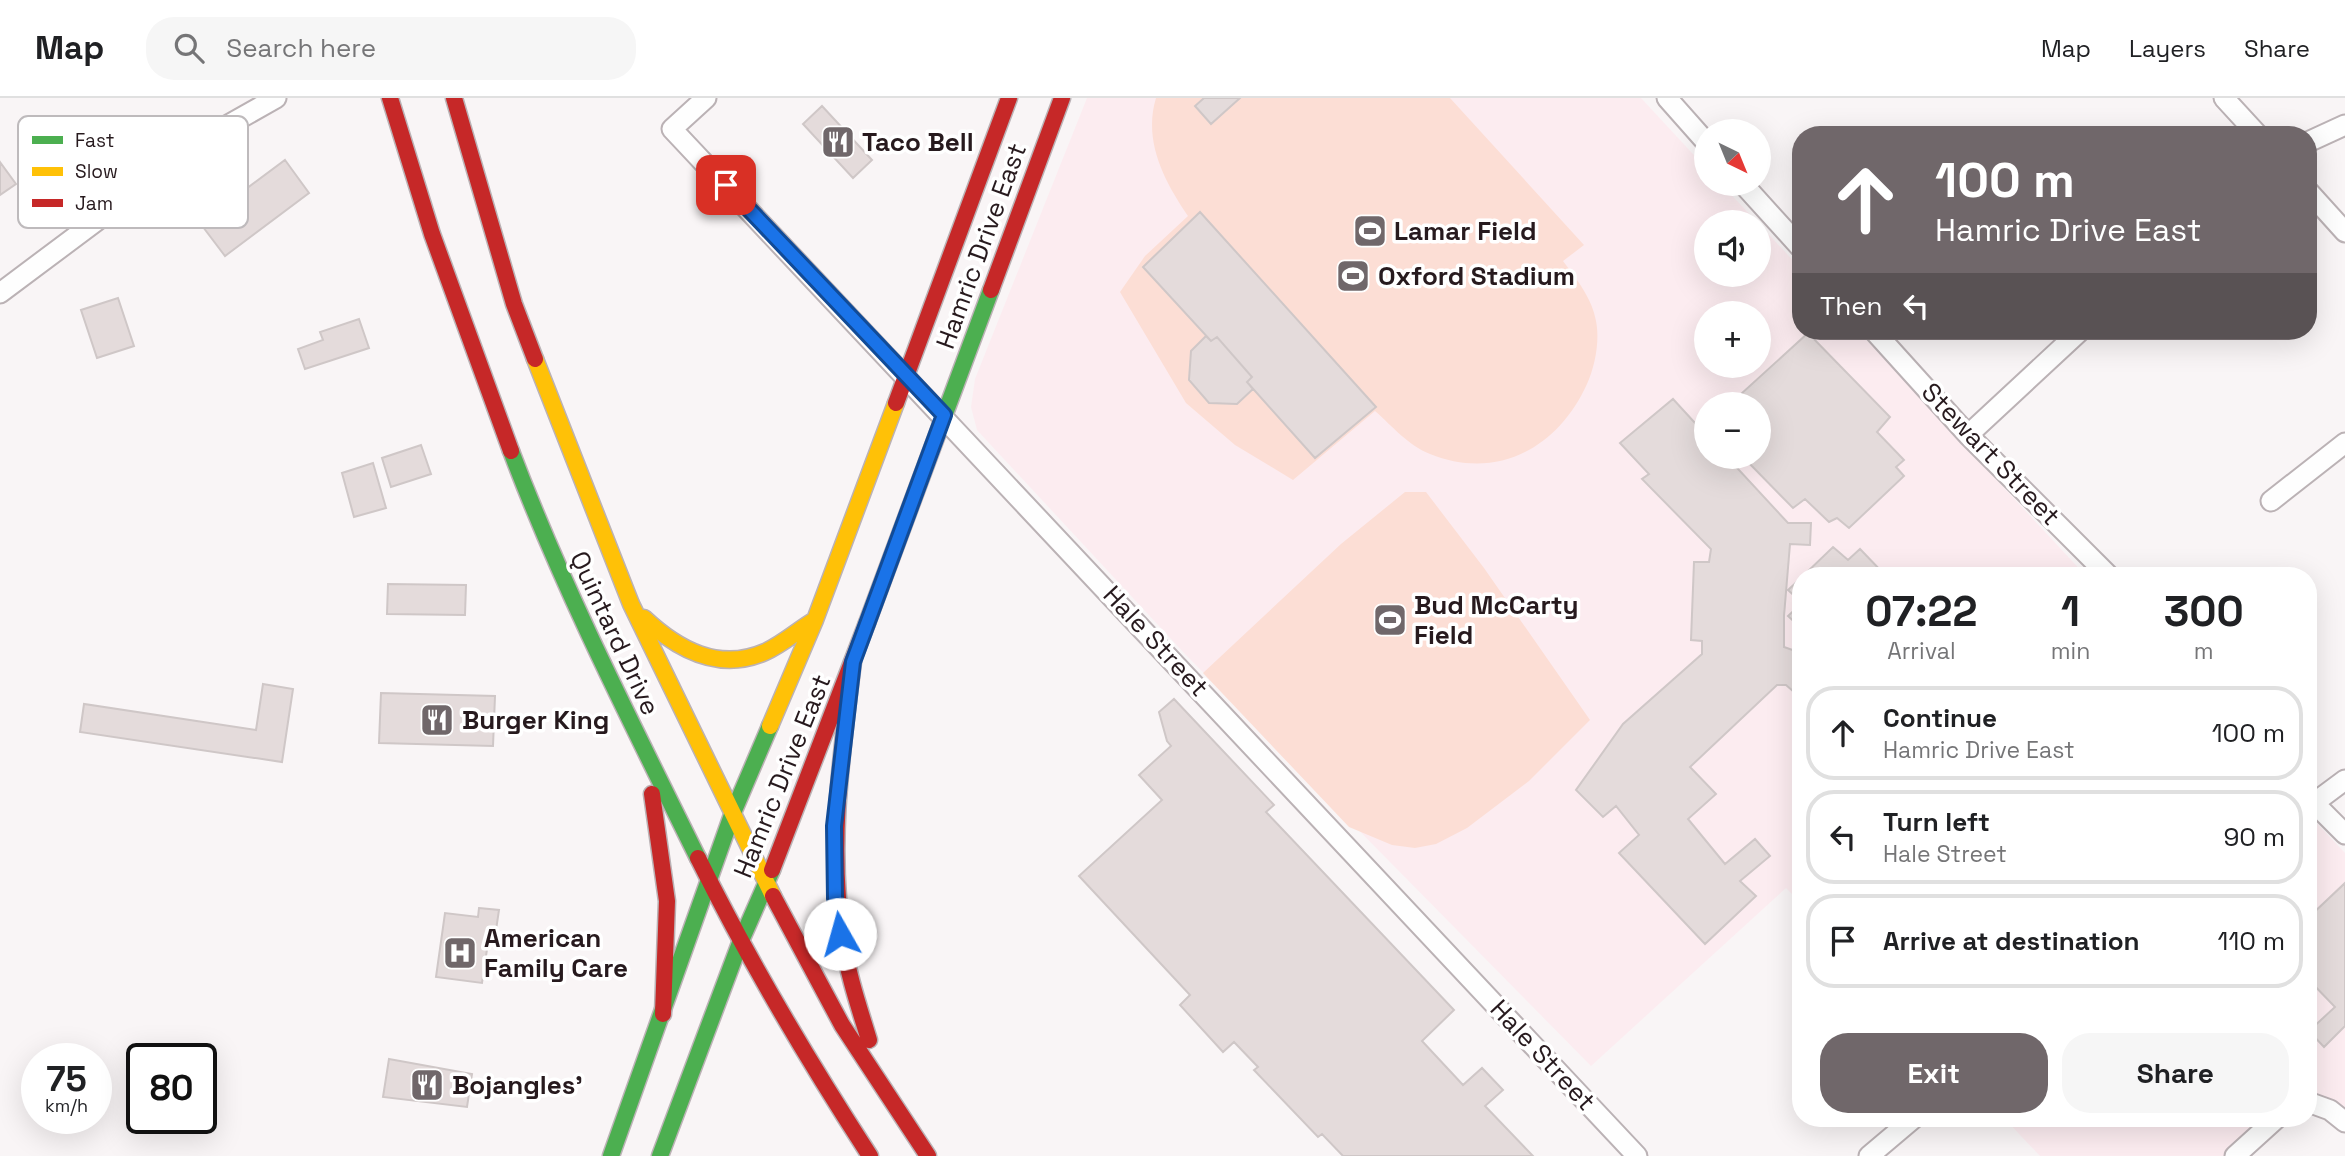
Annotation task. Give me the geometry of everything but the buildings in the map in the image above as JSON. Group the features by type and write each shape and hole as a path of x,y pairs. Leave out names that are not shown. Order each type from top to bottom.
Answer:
{"main road":[{"name":"Quintard Drive","path":"390,98 432,234 540,527 640,746 740,943 806,1057 870,1156"},
{"name":"Quintard Drive","path":"454,98 514,304 631,604 765,884 842,1025 924,1150"},
{"name":"Hamric Drive East","path":"611,1156 733,815 815,620 1010,98"},
{"name":"Hamric Drive East","path":"660,1156 740,943 853,662 1062,98"},
{"path":"631,604 676,646 718,660 734,660 765,652 815,620"},
{"path":"853,662 834,826 835,898 840,934 851,983 870,1042 924,1150"},
{"path":"640,746 658,824 665,876 667,939 663,1014"}],"street":[{"path":"244,116 276,98"},
{"name":"Hale Street","path":"706,98 672,129 944,415 1637,1156"},
{"path":"1667,98 1694,128"},
{"path":"2224,98 2250,126"},
{"path":"2317,138 2345,125"},
{"path":"1754,196 1792,238"},
{"path":"2317,201 2345,232"},
{"path":"0,293 87,228"},
{"name":"Stewart Street","path":"1882,340 1968,435 2100,567"},
{"path":"1968,435 2070,340"},
{"path":"2271,501 2345,443"},
{"path":"2317,796 2345,780"},
{"path":"2317,806 2345,834"},
{"path":"2317,1105 2330,1110 2345,1122"},
{"path":"1869,1156 1903,1127"},
{"path":"2235,1156 2267,1127"}],"shaded area":[{"path":"1087,98 1641,98 1694,155 1694,196 1732,196 1746,210 1694,210 1694,287 1771,287 1771,237 1792,259 1792,340 1866,340 2078,567 1792,567 1792,894 1786,888 1591,1066 1185,654 977,430 971,407 975,379"},
{"name":"Oxford Stadium","path":"1156,98 1450,98 1584,245 1563,261 1579,282 1594,313 1597,329 1596,353 1587,384 1560,426 1523,453 1501,461 1479,463 1455,461 1422,450 1375,411 1293,480 1235,445 1186,403 1120,292 1145,256 1188,216 1171,189 1158,160 1152,130"},
{"name":"Bud McCarty Field","path":"1405,492 1426,492 1484,568 1590,720 1529,781 1467,828 1436,844 1415,848 1392,845 1349,827 1203,673 1341,544"},
{"path":"2317,823 2345,853 2345,1128 2317,1114"},
{"path":"2013,1127 2266,1127 2237,1156 2040,1156"}],"traffic: fast":[{"path":"867,623 991,290"},
{"path":"511,451 576,606 698,858"},
{"path":"611,1156 732,815 770,726"},
{"path":"660,1156 740,943 772,870"}],"traffic: slow":[{"path":"535,359 631,604 773,896"},
{"path":"770,726 815,620 896,403"},
{"path":"644,618 685,648 715,658 731,660 765,652 815,620"}],"traffic: jam":[{"path":"390,98 432,234 511,451"},
{"path":"454,98 514,304 535,359"},
{"path":"896,403 1009,98"},
{"path":"991,290 1062,98"},
{"path":"772,870 867,623"},
{"path":"853,662 838,802 837,871 845,954 869,1040"},
{"path":"652,794 667,901 663,1014"},
{"path":"698,858 780,1009 870,1156"},
{"path":"773,896 842,1025 928,1156"}],"place":[{"name":"Taco Bell","path":"838,142"},
{"name":"Lamar Field","path":"1370,231"},
{"name":"Oxford Stadium","path":"1353,276"},
{"name":"Bud McCarty Field","path":"1390,620"},
{"name":"Burger King","path":"437,720"},
{"name":"American Family Care","path":"460,953"},
{"name":"Bojangles'","path":"427,1085"}],"route":[{"path":"726,185 944,415 853,662 834,826 835,898 840,934"}]}
